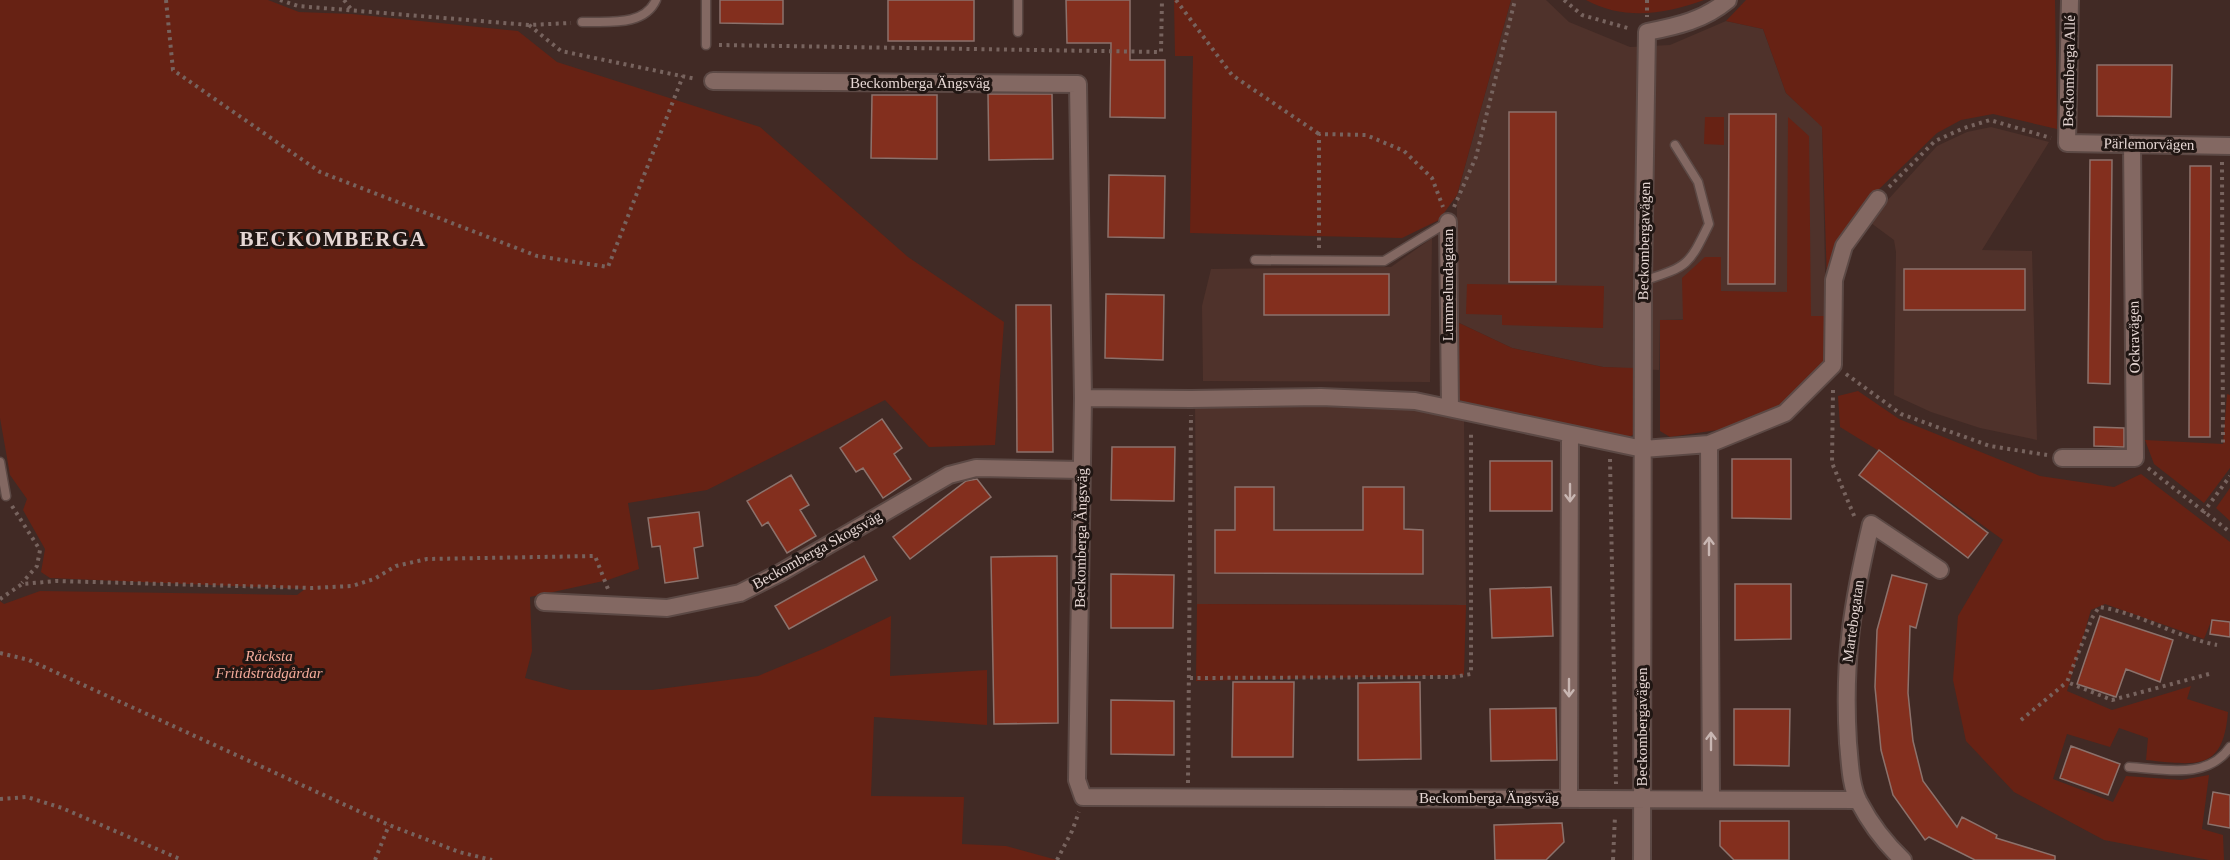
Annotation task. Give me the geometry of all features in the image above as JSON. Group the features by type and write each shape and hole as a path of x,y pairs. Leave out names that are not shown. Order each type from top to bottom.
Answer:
{"street":[{"path":"1647,32 1683,25 1714,12 1728,0"},
{"name":"Beckomberga Allé","path":"2067,143 2070,0"},
{"name":"Beckombergavägen","path":"1642,860 1643,281 1647,32"},
{"name":"Beckomberga Ängsväg","path":"713,81 1078,84 1083,398 1077,780 1083,797 1642,798"},
{"name":"Pärlemorvägen","path":"2067,143 2226,146"},
{"name":"Ockravägen","path":"2132,144 2135,458"},
{"path":"1083,398 1321,397 1415,401 1643,449 1709,444 1785,413 1833,365 1834,280 1844,246 1878,199"},
{"name":"Lummelundagatan","path":"1448,222 1450,408"},
{"path":"1569,798 1570,435"},
{"path":"1709,444 1711,799"},
{"path":"2062,458 2135,458"},
{"name":"Beckomberga Skogsväg","path":"544,602 667,608 740,593 780,573 949,475 976,468 1082,470"},
{"name":"Martebogatan","path":"1903,860 1888,846 1858,800 1850,764 1845,690 1853,610 1871,524 1940,570"},
{"path":"1642,798 1858,800"}],"lane":[{"path":"582,22 638,19 653,7 656,0"},
{"path":"705,45 706,0"},
{"path":"1018,0 1018,32"},
{"path":"1643,281 1682,268 1695,253 1709,224 1698,182 1675,145"},
{"name":"Lummelundagatan","path":"1255,260 1384,261 1448,222"},
{"path":"0,462 6,496"},
{"path":"2129,767 2181,771 2207,766 2222,759 2230,747"}],"path":[{"path":"166,0 173,70 320,172 537,256 608,267 683,76"},
{"path":"280,0 298,6 529,25 582,22"},
{"path":"344,0 351,9"},
{"path":"705,45 1161,51 1162,0"},
{"path":"1176,0 1232,75 1319,134 1366,135 1404,151 1432,178 1448,222"},
{"path":"1448,222 1476,157 1515,0"},
{"path":"1564,0 1582,15 1608,24 1647,32"},
{"path":"529,25 561,51 713,81"},
{"path":"1878,199 1935,141 1964,128 1990,120 2067,143"},
{"path":"1319,134 1319,261"},
{"path":"2223,444 2226,146"},
{"path":"1833,365 1901,414 1990,446 2062,458"},
{"path":"1833,365 1832,463 1866,547"},
{"path":"1188,797 1191,399"},
{"path":"1190,678 1471,674 1471,413"},
{"path":"1610,443 1616,798 1613,860"},
{"path":"2135,458 2230,532"},
{"path":"2203,513 2230,476"},
{"path":"0,599 22,584 37,566 40,550 6,496"},
{"path":"22,584 67,581 312,588 352,586 374,579 396,566 427,559 595,556 615,606"},
{"path":"2021,720 2067,682 2092,618 2099,608 2118,610 2190,640 2217,645"},
{"path":"0,653 29,660 389,825 459,852 492,860"},
{"path":"2067,682 2112,700 2209,674"},
{"path":"0,799 27,797 62,808 182,860"},
{"path":"1057,860 1072,831 1083,797"},
{"path":"375,860 389,825"}],"shaded area":[{"path":"1511,0 1546,0 1569,22 1630,47 1670,45 1726,21 1763,29 1786,93 1822,126 1826,316 1660,320 1659,370 1603,367 1512,348 1457,322 1457,195"},
{"path":"1991,127 2049,142 1982,250 2032,251 2037,440 1980,428 1931,412 1894,395 1896,252 1894,240 1871,223 1874,215 1937,146 1967,132"},
{"path":"1432,238 1430,382 1203,381 1202,306 1211,269 1391,267"},
{"path":"1195,405 1416,408 1464,419 1466,605 1197,604"}],"green space":[{"name":"Råcksta Fritidsträdgårdar","path":"0,0 268,0 299,12 352,14 518,31 557,62 760,127 908,257 1004,322 995,445 929,447 885,400 707,490 628,503 639,569 608,580 530,597 532,651 525,678 570,690 652,690 758,676 823,649 891,616 890,676 987,670 987,725 874,717 871,796 964,797 962,844 1006,846 1057,860 0,860 0,601 4,604 40,591 297,595 305,589 50,578 41,572 45,549 23,510 27,499 10,475 0,418"},
{"path":"1174,0 1511,0 1457,195 1439,220 1402,238 1190,233 1193,56 1175,56"},
{"path":"1586,0 1704,0 1660,12 1630,13 1600,7"},
{"path":"1746,0 2055,0 2057,129 1993,114 1961,120 1937,133 1875,193 1827,281 1822,127 1786,93 1763,29 1726,21"},
{"path":"1705,117 1724,117 1724,145 1704,144"},
{"path":"1788,117 1809,136 1811,316 1826,316 1825,363 1781,404 1724,429 1670,437 1660,431 1660,320 1683,320 1682,278 1705,257 1721,257 1721,291 1787,292"},
{"path":"1467,284 1604,286 1603,328 1502,325 1502,315 1466,314"},
{"path":"1457,322 1512,348 1603,367 1634,368 1635,434 1624,439 1458,400"},
{"path":"1858,391 1899,419 2040,476 2114,487 2141,474 2230,542 2230,621 2212,619 2204,639 2105,604 2091,610 2067,691 2112,710 2191,686 2187,699 2228,712 2220,746 2213,755 2204,760 2180,763 2146,760 2148,738 2119,728 2110,747 2067,734 2053,779 2113,802 2126,776 2181,780 2209,775 2202,829 2223,835 2224,860 2209,860 2104,840 2014,792 1966,741 1953,680 1958,616 2003,540 1884,454 1840,427 1838,396"},
{"path":"2227,394 2230,395 2230,468 2204,503 2154,464 2145,440 2223,444"},
{"path":"2230,488 2230,521 2216,508"},
{"path":"1197,604 1466,605 1464,675 1196,681"}],"building":[{"path":"720,0 783,0 783,24 720,23"},
{"path":"888,0 974,0 974,41 888,41"},
{"path":"1066,0 1130,0 1130,60 1165,60 1165,118 1110,117 1111,43 1067,43"},
{"path":"2097,65 2172,65 2171,117 2097,116"},
{"path":"988,94 1052,94 1053,159 989,160"},
{"path":"872,95 937,95 937,159 871,158"},
{"path":"1509,112 1556,112 1556,282 1509,282"},
{"path":"1729,114 1776,114 1775,284 1728,284"},
{"path":"2090,160 2112,160 2110,384 2088,383"},
{"path":"2190,166 2211,166 2210,437 2189,437"},
{"path":"1109,175 1165,176 1164,238 1108,237"},
{"path":"1904,269 2025,269 2025,310 1904,310"},
{"path":"1264,274 1389,274 1389,315 1264,315"},
{"path":"1106,294 1164,295 1163,360 1105,358"},
{"path":"1016,305 1051,305 1053,452 1017,452"},
{"path":"882,419 902,448 894,454 911,479 883,498 863,468 856,472 840,448"},
{"path":"2094,427 2124,428 2124,447 2094,446"},
{"path":"1112,447 1175,447 1174,501 1111,500"},
{"path":"1879,450 1988,533 1968,558 1859,475"},
{"path":"1732,459 1791,459 1791,519 1732,518"},
{"path":"1490,461 1552,461 1552,511 1490,511"},
{"path":"791,475 809,505 800,510 816,536 787,553 768,522 762,526 747,501"},
{"path":"977,479 991,497 910,559 893,537 966,481"},
{"path":"1235,487 1274,487 1274,530 1363,530 1363,487 1404,487 1404,529 1423,530 1423,574 1215,573 1215,530 1235,530"},
{"path":"699,512 703,546 694,548 698,578 665,583 660,546 652,547 648,518"},
{"path":"864,556 877,580 789,629 775,606"},
{"path":"1057,556 1058,723 994,724 991,557"},
{"path":"1111,574 1174,575 1173,628 1111,628"},
{"path":"1892,575 1927,584 1916,628 1910,626 1908,693 1913,741 1923,781 1957,827 1962,817 1997,835 1996,838 2055,856 2055,860 1975,860 1929,837 1925,840 1893,795 1881,750 1875,687 1877,630"},
{"path":"1735,584 1791,584 1791,639 1735,640"},
{"path":"1551,587 1553,636 1492,638 1490,589"},
{"path":"2100,616 2173,640 2160,682 2126,669 2116,697 2077,684"},
{"path":"2212,620 2230,622 2230,637 2210,634"},
{"path":"1233,682 1294,682 1293,757 1232,757"},
{"path":"1420,682 1421,759 1358,760 1358,683"},
{"path":"1111,700 1174,701 1174,755 1111,754"},
{"path":"1556,708 1557,760 1491,761 1490,709"},
{"path":"1734,709 1790,709 1789,766 1734,765"},
{"path":"2071,746 2120,764 2108,795 2060,778"},
{"path":"2213,792 2230,795 2230,828 2208,824"},
{"path":"1720,821 1789,821 1789,860 1734,860 1720,846"},
{"path":"1562,823 1564,842 1546,860 1495,860 1494,825"}],"district":[{"name":"BECKOMBERGA","path":"333,239"}]}
